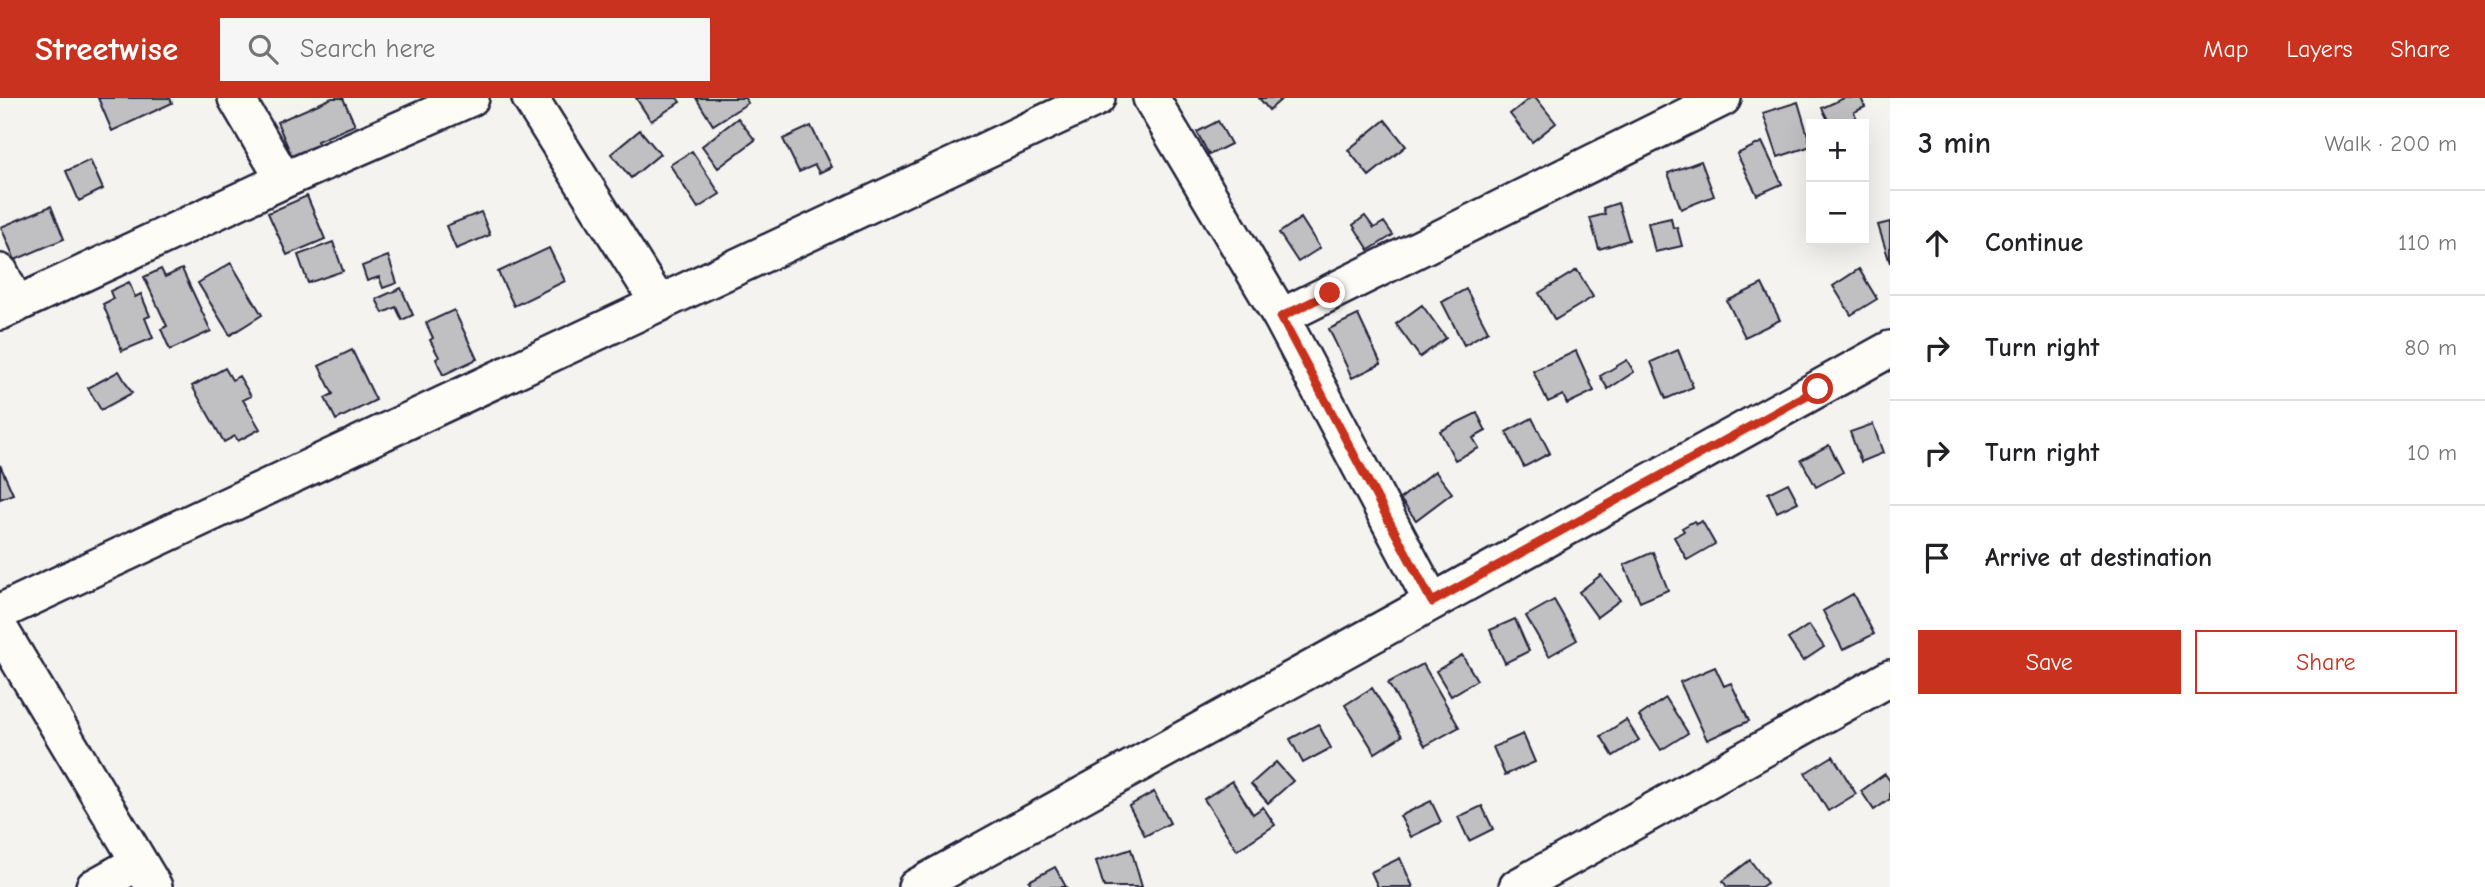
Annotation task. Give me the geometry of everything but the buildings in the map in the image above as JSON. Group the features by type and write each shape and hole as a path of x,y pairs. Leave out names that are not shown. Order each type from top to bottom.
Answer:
{"street":[{"path":"236,98 285,180"},
{"path":"0,272 8,309 285,180 471,98"},
{"path":"530,98 659,304"},
{"path":"0,612 1097,98"},
{"path":"1151,98 1281,317 1432,602"},
{"path":"1281,317 1723,98"},
{"path":"916,887 1890,349"},
{"path":"0,629 146,874 94,887"},
{"path":"1517,887 1890,678"}],"route":[{"path":"1330,293 1281,317 1432,602 1818,389"}]}
